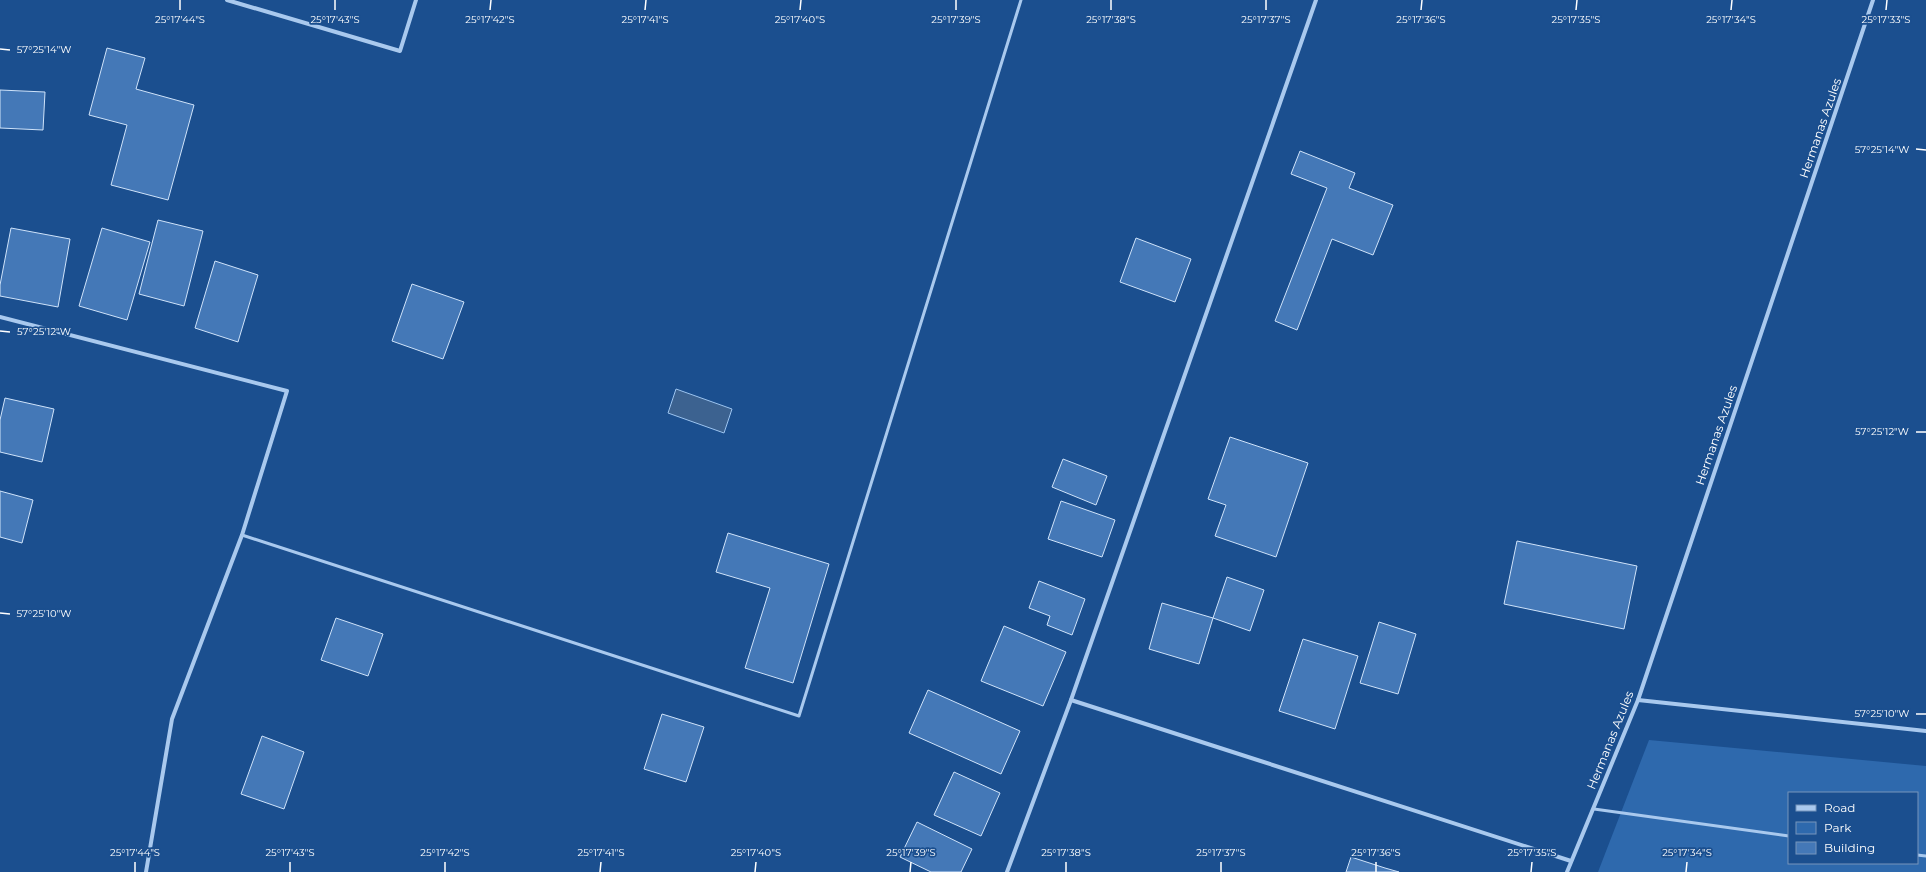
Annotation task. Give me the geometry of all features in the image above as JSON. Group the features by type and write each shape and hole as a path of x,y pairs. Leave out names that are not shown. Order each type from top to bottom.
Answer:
{"street":[{"path":"227,0 400,51 416,0"},
{"path":"1007,872 1071,700 1316,0"},
{"name":"Hermanas Azules","path":"1567,872 1638,700 1873,0"},
{"path":"0,317 287,391 242,535 172,720 146,872"},
{"path":"1071,700 1571,861"},
{"path":"1638,700 1926,731"}],"lane":[{"path":"242,535 799,716 1021,0"},
{"path":"1594,809 1788,836"}],"green space":[{"path":"1649,740 1926,766 1926,872 1598,872"}],"shaded area":[{"path":"676,389 732,409 724,433 668,413"}],"building":[{"path":"107,48 145,58 136,89 194,105 168,200 111,185 127,125 89,115"},
{"path":"0,90 45,92 43,130 0,128"},
{"path":"1300,151 1355,173 1349,188 1393,205 1373,255 1332,239 1297,330 1275,321 1327,188 1291,174"},
{"path":"158,220 203,231 184,306 139,294"},
{"path":"11,228 70,239 58,307 0,296 0,285"},
{"path":"102,228 150,242 127,320 79,306"},
{"path":"1136,238 1191,259 1175,302 1120,282"},
{"path":"215,261 258,275 238,342 195,328"},
{"path":"412,284 464,302 443,359 392,341"},
{"path":"5,398 54,409 42,462 0,452 0,420"},
{"path":"1230,437 1308,463 1276,557 1215,536 1226,505 1208,499"},
{"path":"1063,459 1107,476 1096,505 1052,487"},
{"path":"0,491 33,500 22,543 0,537"},
{"path":"1061,501 1115,520 1102,557 1048,539"},
{"path":"728,533 829,564 793,683 745,668 770,588 716,572"},
{"path":"1517,541 1637,566 1624,629 1504,604"},
{"path":"1227,577 1264,590 1250,631 1213,618"},
{"path":"1039,581 1085,599 1072,635 1047,625 1050,616 1029,608"},
{"path":"1162,603 1213,618 1199,664 1149,649"},
{"path":"336,618 383,634 368,676 321,660"},
{"path":"1379,622 1416,634 1398,694 1360,683"},
{"path":"1004,626 1066,652 1043,706 981,681"},
{"path":"1303,639 1358,656 1335,729 1279,711"},
{"path":"928,690 1020,731 1001,774 909,733"},
{"path":"662,714 704,727 686,782 644,769"},
{"path":"262,736 304,752 284,809 241,794"},
{"path":"954,772 1000,793 981,836 934,815"},
{"path":"917,822 972,849 961,872 931,872 900,857"},
{"path":"1351,857 1385,868 1399,872 1346,872"}]}
